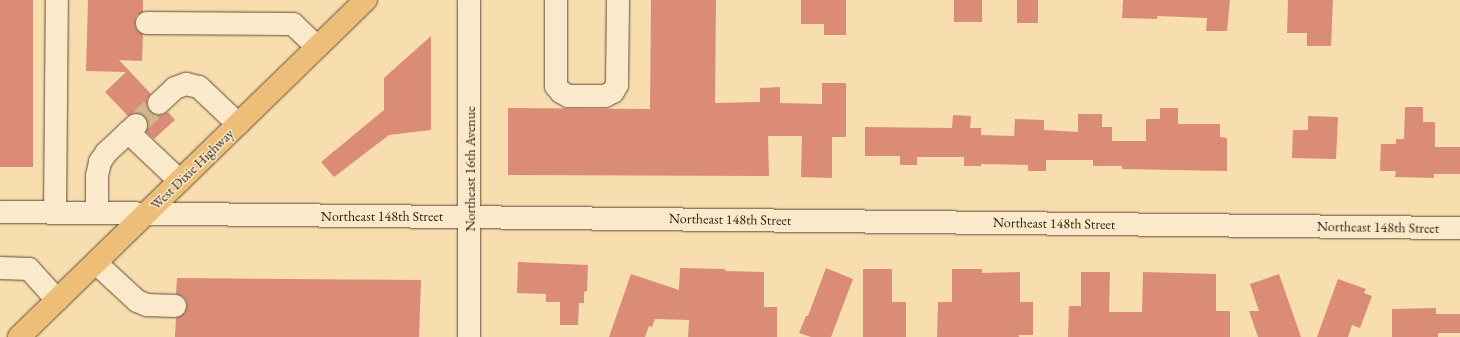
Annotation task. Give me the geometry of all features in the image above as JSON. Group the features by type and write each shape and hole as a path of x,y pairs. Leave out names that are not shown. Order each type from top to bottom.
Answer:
{"main road":[{"name":"West Dixie Highway","path":"19,337 366,0"}],"street":[{"path":"55,213 57,0"},
{"name":"Northeast 16th Avenue","path":"469,0 469,337"},
{"path":"556,0 556,86 560,92 568,96 605,96 613,92 617,85 618,0"},
{"path":"147,23 293,24 318,47"},
{"path":"159,103 175,88 186,84 198,88 238,124"},
{"path":"97,213 97,176 100,162 106,153 132,128 180,181"},
{"name":"Northeast 148th Street","path":"0,212 1460,228"},
{"path":"96,263 137,301 147,305 175,306"},
{"path":"0,268 29,269 57,300"}],"building":[{"path":"0,0 33,0 33,167 0,167"},
{"path":"88,0 143,0 143,12 136,16 135,23 136,29 143,34 142,61 119,60 151,94 147,99 147,105 150,112 156,115 161,115 168,112 175,120 154,139 146,132 148,123 145,116 139,113 134,113 128,116 105,92 126,72 86,71"},
{"path":"651,0 716,0 715,103 760,102 760,88 780,87 780,103 822,104 822,83 846,83 846,137 832,137 832,178 801,177 802,136 768,136 769,176 508,175 508,108 650,109"},
{"path":"801,0 846,0 846,35 824,35 824,24 801,24"},
{"path":"954,0 982,0 982,22 954,22"},
{"path":"1017,0 1038,0 1038,23 1017,23"},
{"path":"1123,0 1230,0 1227,31 1206,31 1207,18 1157,16 1157,19 1122,18"},
{"path":"1288,0 1333,0 1331,46 1307,46 1307,33 1287,33"},
{"path":"431,36 431,130 389,135 334,177 321,162 384,110 384,78"},
{"path":"1405,107 1423,107 1423,122 1435,122 1435,147 1460,147 1460,174 1434,174 1434,178 1395,177 1396,171 1380,171 1381,144 1396,144 1396,139 1404,139"},
{"path":"1160,108 1178,108 1178,124 1220,124 1220,137 1227,138 1227,171 1122,169 1122,166 1093,166 1093,160 1046,160 1046,171 1028,171 1028,165 981,164 981,166 964,166 964,157 917,157 917,165 900,165 900,156 865,156 865,127 952,128 953,115 971,116 970,128 981,128 981,135 1014,136 1015,119 1044,120 1044,130 1078,132 1078,114 1102,114 1102,127 1112,127 1112,141 1146,141 1146,119 1160,119"},
{"path":"1308,116 1338,117 1336,159 1292,158 1293,130 1308,130"},
{"path":"518,262 588,265 587,291 584,292 584,303 579,303 578,325 560,325 560,302 546,302 546,294 517,293"},
{"path":"680,268 764,272 764,307 777,307 777,337 688,337 689,320 655,319 652,327 649,326 645,337 609,337 631,274 679,290"},
{"path":"826,268 853,279 831,337 811,337 799,333 806,316 808,316"},
{"path":"863,269 892,269 892,302 906,302 906,337 863,337"},
{"path":"952,269 982,269 982,273 1020,272 1020,302 1033,302 1033,335 1019,335 1019,337 937,337 938,302 952,302"},
{"path":"1081,272 1110,272 1109,312 1142,312 1143,272 1216,274 1216,311 1230,311 1230,337 1068,337 1069,306 1081,306"},
{"path":"1279,274 1301,337 1258,337 1249,311 1259,311 1250,284"},
{"path":"177,278 421,280 419,337 175,337 176,318 185,313 187,306 186,300 182,296 176,294"},
{"path":"1338,279 1366,289 1364,293 1372,296 1360,328 1352,325 1348,337 1317,337"},
{"path":"1436,308 1436,314 1460,314 1460,333 1438,333 1438,337 1392,337 1392,309"}],"tunnel":[{"path":"136,125 159,103"}]}
